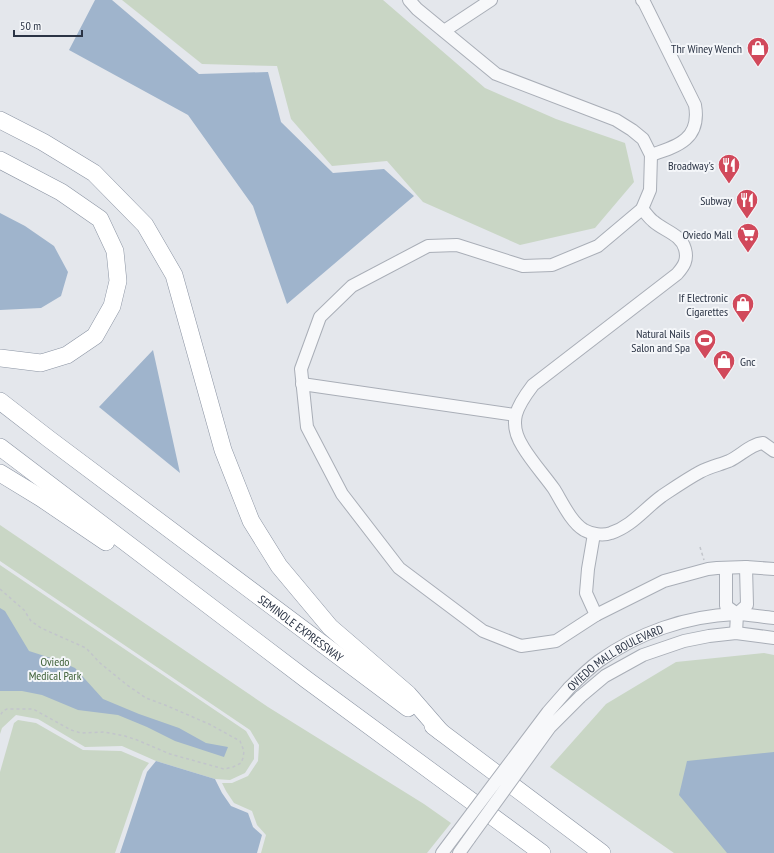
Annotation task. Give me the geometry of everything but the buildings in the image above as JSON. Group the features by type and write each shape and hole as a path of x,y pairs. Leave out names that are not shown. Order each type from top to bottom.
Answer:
{"highway":[{"path":"0,120 43,142 94,173 145,225 174,275 223,450 251,521 278,566 330,627 403,698 445,735 602,853"},
{"path":"0,160 62,192 100,219 115,251 118,281 112,306 95,336 67,355 41,363 0,358"},
{"name":"SEMINOLE EXPRESSWAY","path":"0,401 49,440 403,698"},
{"path":"0,447 307,680 542,853"},
{"path":"0,473 94,533 229,631 307,680"}],"street":[{"path":"409,0 496,74 616,120 632,130 643,139 651,155 650,190 642,209 598,246 552,265 523,266 457,245 428,246 352,286 320,318 300,369 307,427 342,494 399,568 483,631 521,646 556,640 596,615 664,581 708,569 746,567 774,569"},
{"path":"444,31 491,0"},
{"path":"642,0 695,105 697,116 693,132 687,139 672,148 651,155"},
{"path":"642,209 653,221 670,231 683,242 687,256 684,266 677,274 533,385 521,400 515,415 515,429 522,446 554,490 568,513 583,529 594,534 609,534 628,526 660,497 701,471 730,460 756,444 763,443 774,451"},
{"path":"302,384 515,415"},
{"path":"594,534 588,569 586,593 596,615"},
{"path":"736,633 737,614 747,605 746,567"},
{"path":"726,568 726,606 737,614"},
{"name":"OVIEDO MALL BOULEVARD","path":"442,853 548,712 569,688 598,662 633,640 667,626 719,615 737,614 774,618"},
{"name":"OVIEDO MALL BOULEVARD","path":"459,853 550,728 580,697 605,676 643,655 684,640 736,633 774,638"}],"path":[{"path":"700,547 704,560"},
{"path":"0,589 24,610 31,621 41,628 86,648 100,663 146,698 209,724 240,741 244,751 244,758 241,763 224,769 170,754 125,736 104,732 91,734 76,732 54,722 33,709 7,709 0,716"}],"green space":[{"path":"122,0 383,0 485,88 556,119 625,143 634,182 595,228 520,245 423,202 387,161 332,166 291,119 277,66 202,64"},
{"path":"0,525 268,707 424,804 451,823 427,853 261,853 266,835 257,825 252,811 234,803 222,783 232,783 248,776 258,761 259,745 250,730 0,561"},
{"name":"Oviedo Medical Park","path":"0,565 246,731 254,745 254,759 245,773 230,780 215,779 156,761 122,746 85,747 38,719 16,715 2,728 0,734"},
{"path":"764,653 774,655 774,853 674,853 550,767 606,704 676,662"},
{"path":"18,720 36,723 83,750 121,751 149,763 143,771 115,853 0,853 0,772 14,723"}],"water":[{"path":"95,0 112,0 199,74 268,72 281,122 333,173 384,169 414,196 287,304 253,206 188,115 69,50"},
{"path":"0,213 25,226 54,246 68,272 61,296 41,308 0,310"},
{"path":"153,350 180,473 99,407"},
{"path":"0,608 5,611 29,651 57,660 75,668 103,699 179,728 206,743 228,747 224,757 175,741 118,715 78,710 42,695 22,691 0,691"},
{"path":"774,752 774,853 727,853 679,795 687,761"},
{"path":"156,761 215,779 231,806 248,813 253,827 262,835 257,853 120,853 147,772"}],"place":[{"name":"Thr Winey Wench","path":"758,68"},
{"name":"Broadway's","path":"729,184"},
{"name":"Subway","path":"747,220"},
{"name":"Oviedo Mall","path":"748,254"},
{"name":"If Electronic Cigarettes","path":"743,324"},
{"name":"Natural Nails Salon and Spa","path":"705,360"},
{"name":"Gnc","path":"724,380"}]}
